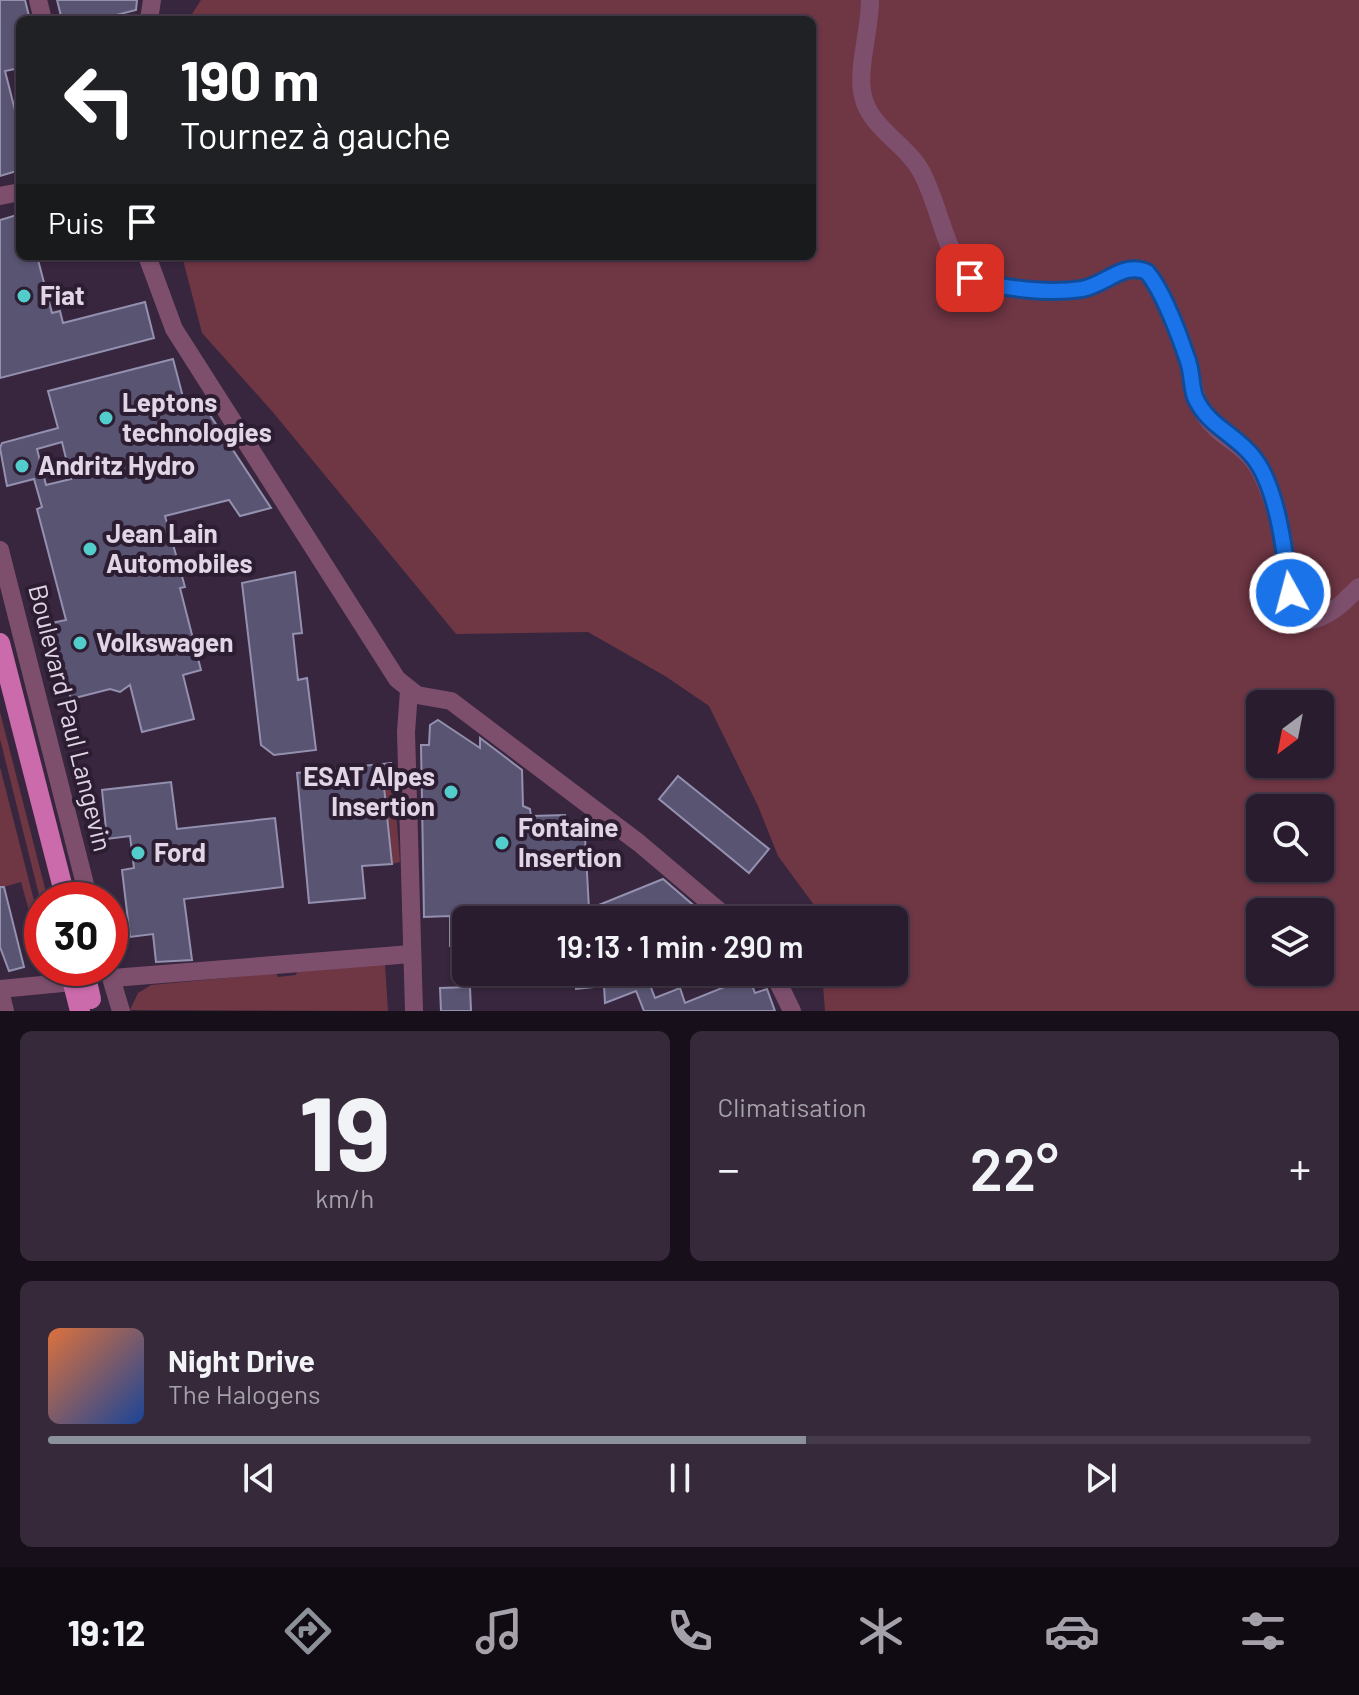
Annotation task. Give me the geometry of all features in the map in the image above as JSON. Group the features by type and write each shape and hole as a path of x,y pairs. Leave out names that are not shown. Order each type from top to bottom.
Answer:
{"main road":[{"name":"Boulevard Paul Langevin","path":"0,643 61,882"},
{"path":"0,697 47,882"},
{"path":"77,986 80,1011"},
{"path":"82,986 94,1011"}],"street":[{"path":"870,0 868,41 860,76 868,112 921,172 955,259 970,278 995,287 1082,289 1129,269 1147,272 1160,293 1188,361 1194,393 1204,414 1255,458 1267,486 1285,549 1290,593 1299,612 1306,621 1319,619 1337,608 1359,587"},
{"path":"148,260 174,329 397,679 409,691 451,701 639,843 713,906"},
{"name":"Boulevard Paul Langevin","path":"0,550 84,882"},
{"path":"409,691 406,732 414,1011"},
{"path":"128,972 411,954"},
{"path":"5,1011 0,990 24,985"},
{"path":"114,986 121,1011"},
{"path":"780,986 792,1011"}],"shaded area":[{"path":"201,0 1359,0 1359,1011 825,1011 823,986 908,986 908,906 815,906 778,856 758,806 709,706 665,676 588,632 456,634 271,410 202,333 183,260 816,260 816,16 191,16"},
{"path":"0,712 43,882 36,882 0,739"},
{"path":"0,767 29,882 24,882 24,893 21,882 0,888"},
{"path":"394,786 400,862 392,864 384,787"},
{"path":"385,964 388,1011 130,1010 138,993 151,985 276,973 278,977 296,975 297,972"}],"building":[{"path":"0,0 25,0 29,16 16,16 16,69 5,71 16,114 16,171 0,176"},
{"path":"57,0 137,0 136,10 113,16 61,16"},
{"path":"16,215 16,260 38,260 52,313 60,311 63,323 145,302 154,338 0,378 0,220"},
{"path":"173,359 184,401 192,398 195,408 204,406 271,508 240,516 229,500 165,516 185,587 180,588 201,670 183,675 194,719 142,732 130,685 120,692 110,689 71,699 51,623 66,620 37,509 42,507 34,479 7,486 0,448 2,443 58,428 48,391","holes":["62,442 71,479 46,485 37,449"]},
{"path":"295,572 302,633 293,634 298,680 307,678 316,750 274,755 261,745 242,583"},
{"name":"Fontaine Insertion","path":"438,720 480,748 480,738 522,770 523,806 530,809 531,816 565,815 566,838 585,837 589,906 452,906 452,946 450,916 424,917 421,745 429,745 430,725"},
{"path":"391,763 394,786 384,787 392,864 362,866 365,898 309,903 297,773"},
{"path":"678,776 769,849 749,873 659,799"},
{"path":"171,782 177,829 275,818 283,887 184,899 192,960 156,962 153,934 130,937 128,882 123,882 122,870 134,868 130,836 107,839 102,790"},
{"name":"Fontaine Insertion","path":"663,879 694,906 596,906"},
{"path":"0,887 4,887 24,967 9,971 0,947"},
{"path":"576,986 604,986 576,989"},
{"path":"604,986 650,986 655,998 680,988 685,1003 727,986 752,986 755,993 767,989 775,1011 644,1011 636,991 605,1003"},
{"path":"470,987 471,1011 441,1011 440,988"}],"place":[{"name":"Fiat","path":"24,296"},
{"name":"Leptons technologies","path":"106,418"},
{"name":"Andritz Hydro","path":"22,466"},
{"name":"Jean Lain Automobiles","path":"90,549"},
{"name":"Volkswagen","path":"80,643"},
{"name":"ESAT Alpes Insertion","path":"451,792"},
{"name":"Fontaine Insertion","path":"502,843"},
{"name":"Ford","path":"138,853"}],"route":[{"path":"970,278 995,287 1082,289 1129,269 1147,272 1160,293 1188,361 1194,393 1204,414 1213,426 1255,458 1267,486 1285,549 1290,593"}]}
